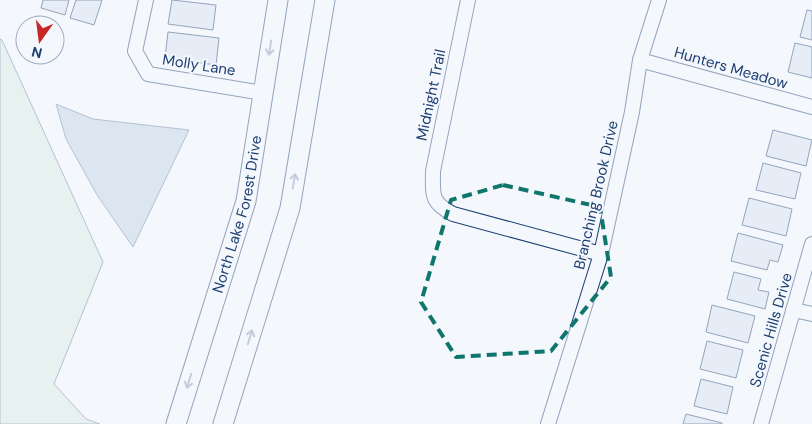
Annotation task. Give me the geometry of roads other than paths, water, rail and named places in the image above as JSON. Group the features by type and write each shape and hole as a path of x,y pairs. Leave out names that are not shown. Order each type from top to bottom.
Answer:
{"main road":[{"name":"North Lake Forest Drive","path":"176,424 246,201 278,0"},
{"path":"223,424 290,208 325,0"}],"street":[{"name":"Molly Lane","path":"146,0 135,50 148,74 263,93"},
{"name":"Midnight Trail","path":"468,0 432,171 433,198 440,208 453,214 601,254"},
{"name":"Branching Brook Drive","path":"548,424 601,254 632,112 640,60 659,0"},
{"name":"Hunters Meadow","path":"640,60 812,107"},
{"name":"Scenic Hills Drive","path":"760,424 812,244"},
{"path":"793,310 812,314"}],"water":[{"path":"56,104 93,119 189,130 133,247 97,195 66,139"}]}
